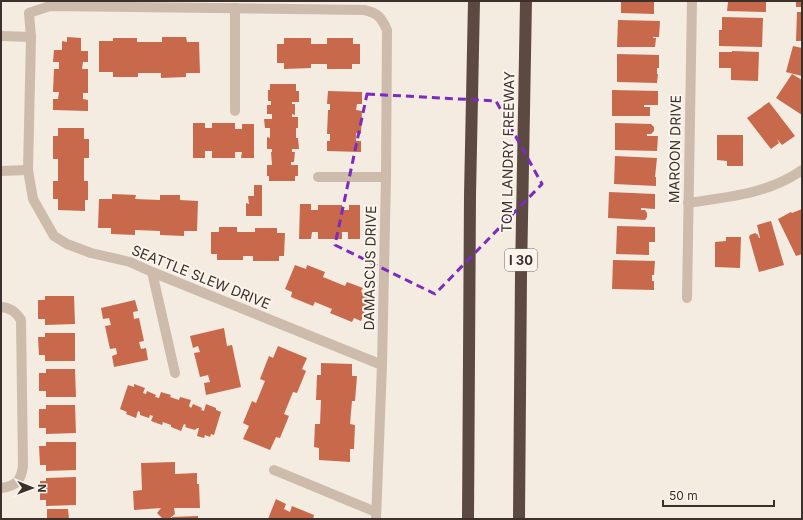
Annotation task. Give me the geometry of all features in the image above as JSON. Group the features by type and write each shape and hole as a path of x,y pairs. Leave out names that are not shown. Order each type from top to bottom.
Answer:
{"highway":[{"path":"468,519 470,195 474,1"},
{"name":"TOM LANDRY FREEWAY","path":"519,519 521,274 526,1"}],"street":[{"name":"MAROON DRIVE","path":"687,298 692,1"},
{"name":"SEATTLE SLEW DRIVE","path":"235,8 50,6 29,14 31,37 28,170 33,199 54,236 67,244 91,253 130,262 382,366"},
{"path":"235,8 235,111"},
{"name":"DAMASCUS DRIVE","path":"235,8 364,10 374,12 382,19 387,30 382,366 376,515"},
{"path":"1,36 31,37"},
{"path":"1,170 28,170"},
{"path":"688,203 755,192 790,178 802,170"},
{"path":"318,177 386,177"},
{"path":"152,272 175,373"},
{"path":"1,307 8,308 16,312 21,320 23,466 22,476 16,483 10,487 1,488"},
{"path":"274,470 376,515"}],"highlighted area":[{"path":"367,94 496,101 542,184 435,294 335,245"}],"building":[{"path":"621,1 654,1 654,14 621,13"},
{"path":"766,1 766,12 727,11 728,2"},
{"path":"796,1 802,1 802,7 796,7"},
{"path":"797,12 802,12 802,41 796,41"},
{"path":"722,17 763,18 762,47 719,46 719,30 722,30"},
{"path":"618,20 660,21 659,37 653,37 656,38 655,47 617,47"},
{"path":"67,37 81,38 81,51 88,51 88,62 83,62 82,69 88,69 88,93 83,93 83,99 88,100 88,111 53,110 53,99 58,99 59,92 53,92 54,69 59,69 59,62 53,62 54,50 62,50 62,41 67,42"},
{"path":"162,37 186,37 187,42 199,42 200,73 186,73 186,77 161,78 161,73 138,73 138,77 113,77 113,72 99,72 99,41 113,41 113,38 137,38 137,42 162,42"},
{"path":"284,38 311,38 311,44 327,44 327,38 353,38 353,44 360,44 360,64 352,64 352,69 327,69 327,64 311,64 311,68 284,69 284,63 277,63 277,44 284,44"},
{"path":"793,46 802,48 802,76 786,72"},
{"path":"719,52 759,52 758,81 731,80 731,68 719,68"},
{"path":"617,54 659,55 657,83 617,82"},
{"path":"792,74 802,80 802,115 776,98"},
{"path":"270,84 296,84 296,91 299,91 299,102 292,102 292,104 295,104 295,115 292,114 292,117 298,117 296,138 298,138 299,149 292,149 292,152 295,152 294,162 291,162 291,165 298,165 298,176 295,176 295,181 269,181 269,176 267,176 267,165 272,165 272,149 267,149 267,137 270,138 270,128 265,128 264,119 272,119 272,114 267,114 267,105 271,105 271,101 268,101 268,90 270,90"},
{"path":"612,90 658,91 658,105 644,105 644,107 650,107 650,116 612,116"},
{"path":"328,91 362,92 362,104 357,104 356,110 362,111 361,134 356,133 356,141 361,141 361,152 327,151 327,141 330,141 330,134 327,134 328,110 330,110 330,104 327,104"},
{"path":"769,102 795,136 782,145 777,139 779,143 771,149 747,118"},
{"path":"193,123 205,123 205,128 212,128 212,123 235,123 235,129 242,129 242,124 254,124 254,158 241,158 242,152 235,152 235,158 212,158 212,151 205,151 205,158 193,158"},
{"path":"615,123 651,124 654,127 654,131 651,134 647,134 647,136 658,136 657,151 615,150"},
{"path":"58,128 84,128 84,139 89,139 89,158 84,158 84,181 88,181 88,200 85,200 85,211 58,210 58,199 53,199 53,181 58,181 58,159 53,159 53,136 58,136"},
{"path":"717,135 743,135 743,166 727,166 727,161 717,160"},
{"path":"615,156 657,158 655,177 656,186 614,184"},
{"path":"254,185 262,185 262,216 246,216 246,203 249,204 248,196 254,196"},
{"path":"609,192 655,194 655,209 641,208 641,210 645,210 647,213 645,220 608,218"},
{"path":"112,194 136,195 135,199 160,200 160,195 180,195 180,200 198,201 197,231 184,231 184,236 160,235 160,231 135,230 135,235 111,234 111,228 98,228 99,199 112,199"},
{"path":"300,204 311,204 311,210 318,210 318,205 342,205 342,210 349,210 349,205 360,205 360,239 348,239 348,232 342,232 342,239 318,239 318,232 312,232 311,239 299,239"},
{"path":"802,209 802,254 796,256 778,219 791,212 792,213"},
{"path":"771,221 784,265 759,272 749,237 755,233 760,238 757,225"},
{"path":"617,226 655,227 655,242 649,242 649,255 616,254"},
{"path":"219,227 237,227 237,232 255,232 255,228 277,228 277,233 285,233 284,256 279,256 279,261 253,261 253,256 243,256 243,260 217,260 217,254 211,254 211,232 219,232"},
{"path":"726,237 741,237 740,268 715,267 715,242 726,241"},
{"path":"613,260 655,261 654,275 652,275 654,290 612,289"},
{"path":"295,265 306,269 307,265 325,272 323,277 345,286 347,282 363,288 361,292 371,296 361,321 354,318 352,322 330,313 332,309 315,302 313,306 291,297 292,292 285,289"},
{"path":"45,296 74,296 75,324 45,325 45,319 38,319 38,300 45,300"},
{"path":"135,300 138,311 133,312 134,319 139,318 144,341 139,342 141,349 146,348 148,360 114,367 112,356 117,354 116,348 110,349 105,326 111,325 109,318 103,319 101,308"},
{"path":"224,328 227,346 232,345 241,387 206,395 204,383 210,382 208,375 200,377 194,353 200,352 198,346 193,348 190,336"},
{"path":"45,333 75,333 75,361 45,361 45,355 39,355 38,337 45,337"},
{"path":"278,346 307,358 302,369 306,371 297,393 293,392 284,414 289,416 280,438 276,437 270,450 243,439 249,426 243,423 252,401 256,403 265,381 260,379 269,356 273,358"},
{"path":"321,363 352,364 352,376 357,376 355,401 352,401 350,424 355,425 354,449 350,449 350,462 319,460 319,448 314,447 315,424 320,424 321,400 316,400 317,375 321,375"},
{"path":"46,369 75,369 76,397 46,397 46,391 39,391 39,373 46,373"},
{"path":"134,384 145,388 143,393 146,394 147,391 156,395 155,397 159,398 161,392 171,395 170,397 179,400 180,397 191,400 189,406 191,408 193,404 202,408 201,410 204,411 206,404 216,408 216,410 221,412 214,435 211,434 210,437 205,435 204,438 197,436 199,428 195,430 185,427 186,425 184,424 181,431 163,422 162,425 151,421 153,416 150,415 149,418 140,415 140,412 138,411 136,418 126,414 127,412 120,409 128,385 134,387"},
{"path":"46,405 75,405 76,433 46,434 46,428 39,428 39,409 46,409"},
{"path":"46,442 76,442 76,470 46,471 46,465 40,465 39,446 46,446"},
{"path":"175,462 175,474 197,473 200,508 174,508 175,514 169,519 163,519 157,513 161,508 134,510 133,491 142,490 141,463"},
{"path":"76,477 76,505 46,506 46,500 40,500 40,481 46,481 46,478"},
{"path":"276,499 286,504 284,509 290,512 292,506 314,515 313,519 268,519"},
{"path":"47,509 68,509 69,519 47,519"},
{"path":"198,516 198,519 172,519 172,517"}]}
